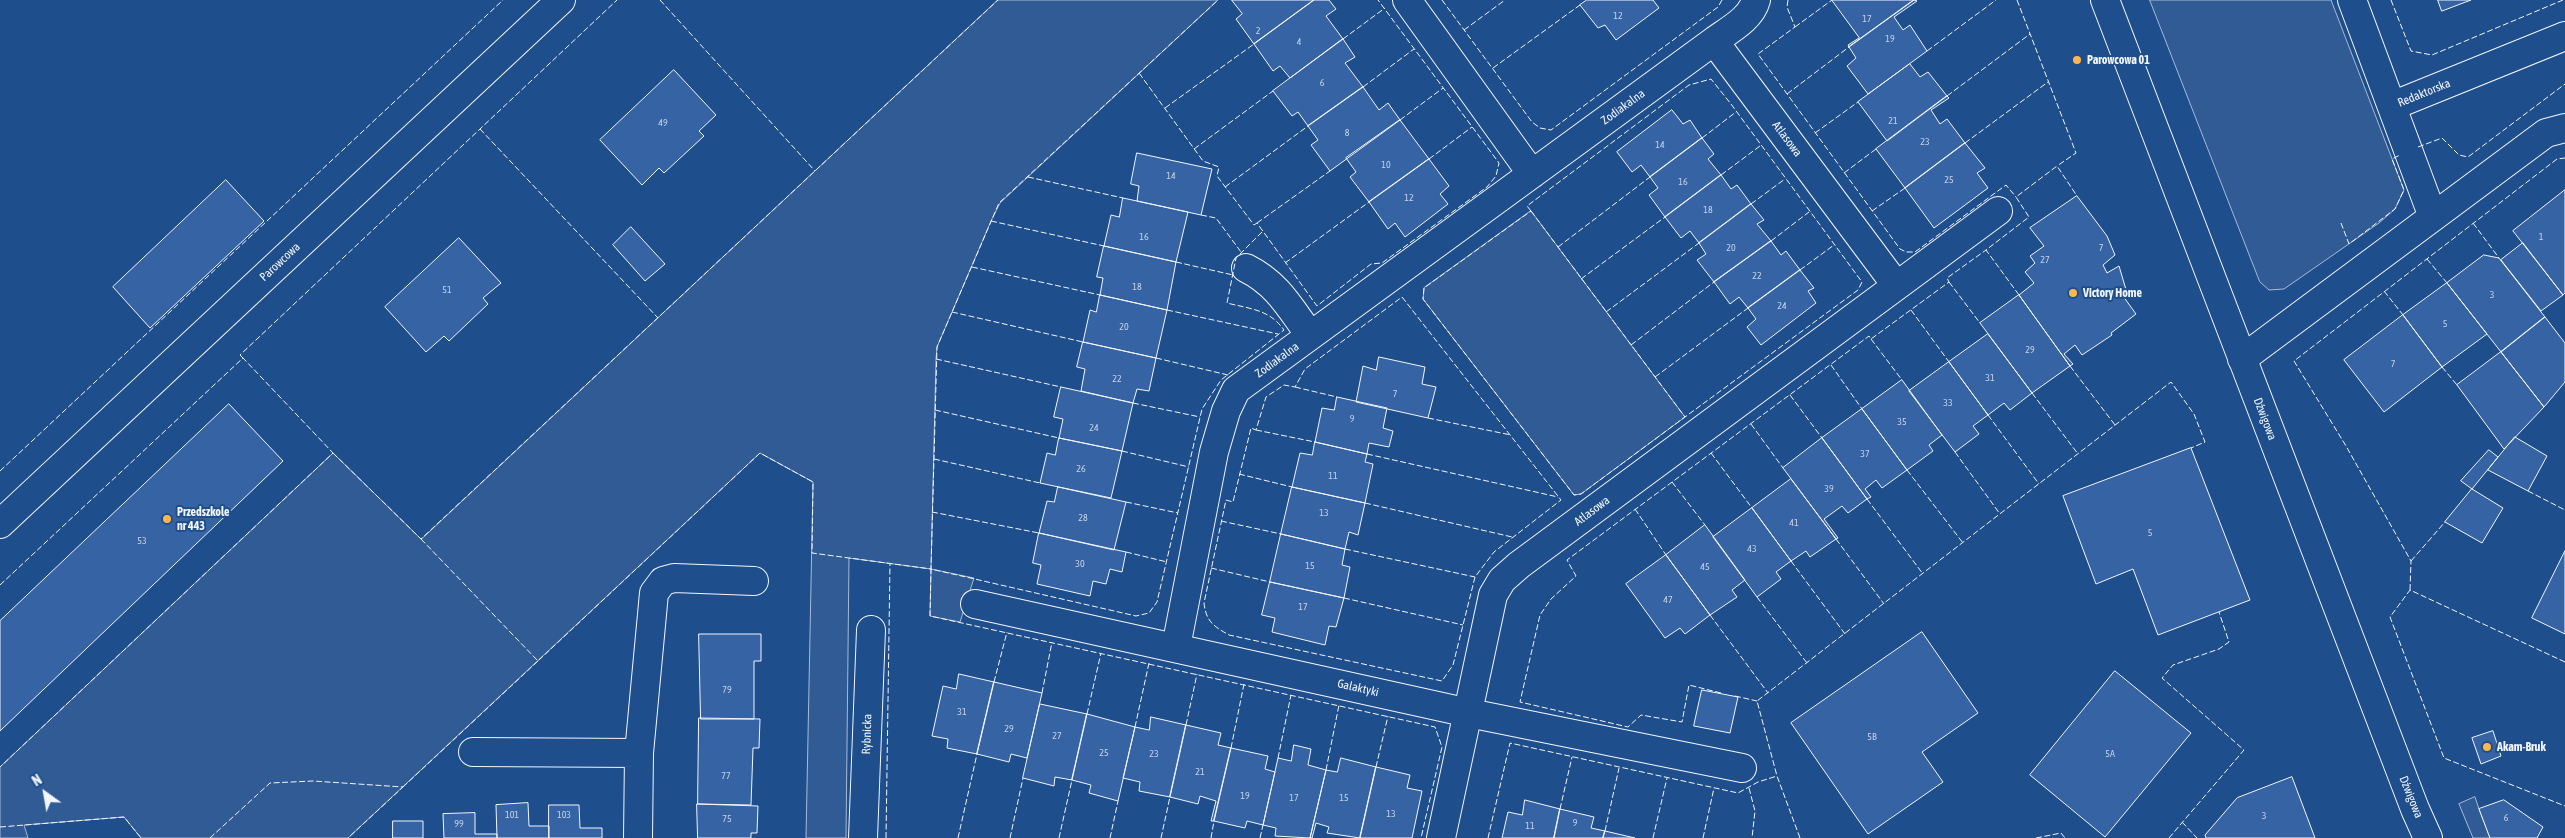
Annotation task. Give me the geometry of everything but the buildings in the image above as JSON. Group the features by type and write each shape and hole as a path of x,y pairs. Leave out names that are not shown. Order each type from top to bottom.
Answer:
{"street":[{"name":"Parowcowa","path":"0,524 561,0"},
{"path":"1407,0 1532,174"},
{"path":"1714,41 1748,15 1754,8 1756,0"},
{"name":"Dźwigowa","path":"2105,0 2428,838"},
{"path":"2352,0 2392,106"},
{"name":"Redaktorska","path":"2433,217 2392,106 2565,36"},
{"name":"Zodiakalna","path":"1176,647 1214,452 1226,411 1236,390 1714,41"},
{"name":"Atlasowa","path":"1714,41 1896,285"},
{"path":"2242,359 2546,134 2565,128"},
{"name":"Atlasowa","path":"1441,838 1493,595 1502,580 1896,285 1998,211"},
{"path":"1246,268 1265,277 1310,335"},
{"path":"638,838 639,753 654,593 663,581 674,578 754,581"},
{"name":"Galaktyki","path":"975,604 1469,713 1742,768"},
{"name":"Rybnicka","path":"863,838 871,630"},
{"path":"473,752 639,753"}],"shaded area":[{"path":"998,0 1218,0 1000,203 937,347 931,569 849,558 846,838 806,838 813,482 760,453 348,838 141,838 124,817 24,825 28,838 0,838 0,767 333,453 421,539"},
{"path":"2150,0 2331,0 2404,190 2395,209 2379,223 2284,289 2269,290 2260,282"},
{"path":"1531,211 1685,417 1581,494 1574,495 1423,299 1424,288"},
{"path":"931,569 974,578 960,622 930,616"},
{"path":"2475,797 2490,838 2473,838 2459,804"}],"fence":[{"path":"0,471 503,0"},
{"path":"243,358 240,355 617,0"},
{"path":"660,0 815,171"},
{"path":"333,453 421,539 998,0"},
{"path":"421,539 538,661 760,453 813,482 812,553 931,569 937,347 999,203 1218,0"},
{"path":"1139,73 1203,161 1219,167 1217,176 1254,225 1257,223 1317,306 1371,264 1382,263 1487,187 1496,176 1499,163 1378,0"},
{"path":"1442,0 1532,122 1540,128 1551,130 1718,7 1722,0"},
{"path":"1464,30 1505,0"},
{"path":"1788,0 1787,7 1795,27 1758,54 1900,249 1906,252 1915,252 2006,185 2016,197"},
{"path":"1795,27 1832,0"},
{"path":"1927,51 1996,0"},
{"path":"2017,0 2076,153 2057,166"},
{"path":"2391,0 2411,51 2432,55 2563,0"},
{"path":"1493,68 1580,5"},
{"path":"1343,39 1385,8"},
{"path":"1947,96 2030,34"},
{"path":"1165,108 1254,44"},
{"path":"1787,94 1849,47"},
{"path":"1363,87 1414,49"},
{"path":"1531,211 1527,206 1689,85 1711,79 1731,104 1862,282 1858,290 1685,417"},
{"path":"1965,143 2048,82"},
{"path":"2418,147 2442,138 2459,155 2468,157 2565,84"},
{"path":"1400,120 1443,88"},
{"path":"1194,149 1273,91"},
{"path":"1815,133 1858,102"},
{"path":"1702,138 1736,112"},
{"path":"1225,187 1308,126"},
{"path":"1429,159 1472,127"},
{"path":"480,129 658,318"},
{"path":"1721,175 1760,146"},
{"path":"1844,173 1876,149"},
{"path":"2341,223 2349,244 2395,209 2404,190 2392,159 2400,155"},
{"path":"2410,590 2411,561 2346,446 2294,361 2557,159 2565,158"},
{"path":"2019,295 1986,250 2029,217 2016,197 2057,166 2077,196"},
{"path":"1257,223 1330,171"},
{"path":"1028,177 1123,198"},
{"path":"1558,247 1650,177"},
{"path":"1751,204 1785,179"},
{"path":"1872,211 1905,188"},
{"path":"1285,263 1369,202"},
{"path":"1531,211 1685,417 1581,494 1574,495 1423,299 1424,288 1531,211"},
{"path":"1771,241 1809,212"},
{"path":"1201,215 1216,218 1241,252"},
{"path":"1581,279 1665,217"},
{"path":"991,221 1104,246"},
{"path":"2473,223 2499,258"},
{"path":"1262,232 1236,258 1227,303 1265,314 1284,330 1221,380 1202,409 1157,602 1149,613 1136,616 931,569 930,616 1435,727 1442,747 1421,838"},
{"path":"1606,312 1699,243"},
{"path":"1800,270 1834,245"},
{"path":"1721,693 1689,685 1682,722 1641,715 1628,727 1520,702 1540,615 1551,599 1576,576 1567,560 1869,336 1871,339 1949,282 1947,278 1986,250"},
{"path":"2427,259 2447,283"},
{"path":"1176,262 1233,275"},
{"path":"972,267 1100,295"},
{"path":"1631,345 1714,282"},
{"path":"1949,282 1980,323"},
{"path":"2384,291 2403,315"},
{"path":"1402,297 1561,500 1494,552 1475,577 1453,665 1442,681 1229,635 1211,622 1206,614 1204,603 1226,500 1233,502 1251,428 1256,430 1266,397 1284,385 1295,387 1305,369 1402,297"},
{"path":"1655,377 1748,308"},
{"path":"1167,310 1278,334"},
{"path":"1911,310 1949,362"},
{"path":"952,312 1083,342"},
{"path":"1871,339 1902,380"},
{"path":"0,585 243,358 333,453 0,767"},
{"path":"1156,358 1228,375"},
{"path":"936,359 1061,387"},
{"path":"1831,365 1862,409"},
{"path":"2070,366 2115,425"},
{"path":"2442,367 2457,385"},
{"path":"1800,838 1777,776 1757,701 2171,382 2194,414 2205,442 2191,448"},
{"path":"1295,387 1337,397"},
{"path":"2032,393 2078,454"},
{"path":"1790,395 1822,438"},
{"path":"1133,403 1200,417"},
{"path":"935,410 1059,438"},
{"path":"1988,415 2039,484"},
{"path":"1428,418 1511,435"},
{"path":"1751,424 1783,468"},
{"path":"1256,430 1315,442"},
{"path":"1122,451 1189,467"},
{"path":"1955,452 2000,514"},
{"path":"1711,453 1752,508"},
{"path":"1367,454 1558,497"},
{"path":"934,459 1040,483"},
{"path":"1907,470 1963,543"},
{"path":"1239,474 1292,487"},
{"path":"1672,482 1705,525"},
{"path":"2528,491 2565,510"},
{"path":"1867,499 1923,574"},
{"path":"1126,502 1178,513"},
{"path":"1365,503 1512,537"},
{"path":"1635,509 1666,555"},
{"path":"932,512 1039,533"},
{"path":"1221,521 1281,534"},
{"path":"2411,561 2445,522"},
{"path":"1836,539 1884,604"},
{"path":"1345,549 1475,577"},
{"path":"1126,552 1167,562"},
{"path":"1791,561 1845,634"},
{"path":"886,838 890,563"},
{"path":"1211,568 1270,582"},
{"path":"2565,662 2410,590 2390,617 2444,758 2565,806"},
{"path":"1757,597 1807,663"},
{"path":"1344,598 1463,625"},
{"path":"2169,838 2244,750 2162,678 2173,665 2219,649 2229,642 2219,612"},
{"path":"1710,615 1768,693"},
{"path":"994,682 1007,632"},
{"path":"1042,693 1052,642"},
{"path":"1087,714 1101,653"},
{"path":"403,787 538,661"},
{"path":"1135,727 1149,663"},
{"path":"1186,725 1197,674"},
{"path":"1231,748 1244,684"},
{"path":"1278,758 1291,695"},
{"path":"1735,696 1757,701"},
{"path":"1326,770 1339,705"},
{"path":"1376,767 1388,716"},
{"path":"1488,838 1510,743 1738,793 1758,782 1777,776"},
{"path":"958,838 977,754"},
{"path":"1560,809 1572,757"},
{"path":"1605,831 1619,768"},
{"path":"1010,838 1023,778"},
{"path":"1653,838 1667,778"},
{"path":"1059,838 1072,780"},
{"path":"210,838 270,783 313,781 403,787 348,838"},
{"path":"1703,838 1714,788"},
{"path":"1749,788 1755,811 1752,838"},
{"path":"1161,838 1170,797"},
{"path":"1110,838 1118,801"},
{"path":"0,827 124,817 141,838"},
{"path":"1211,838 1214,821"},
{"path":"2182,822 2197,838"},
{"path":"1260,838 1263,825"},
{"path":"2036,838 2061,833 2065,838"}],"place":[{"name":"Parowcowa 01","path":"2077,60"},
{"name":"Victory Home","path":"2073,293"},
{"name":"Przedszkole nr 443","path":"167,519"},
{"name":"Akam-Bruk","path":"2487,747"}]}
